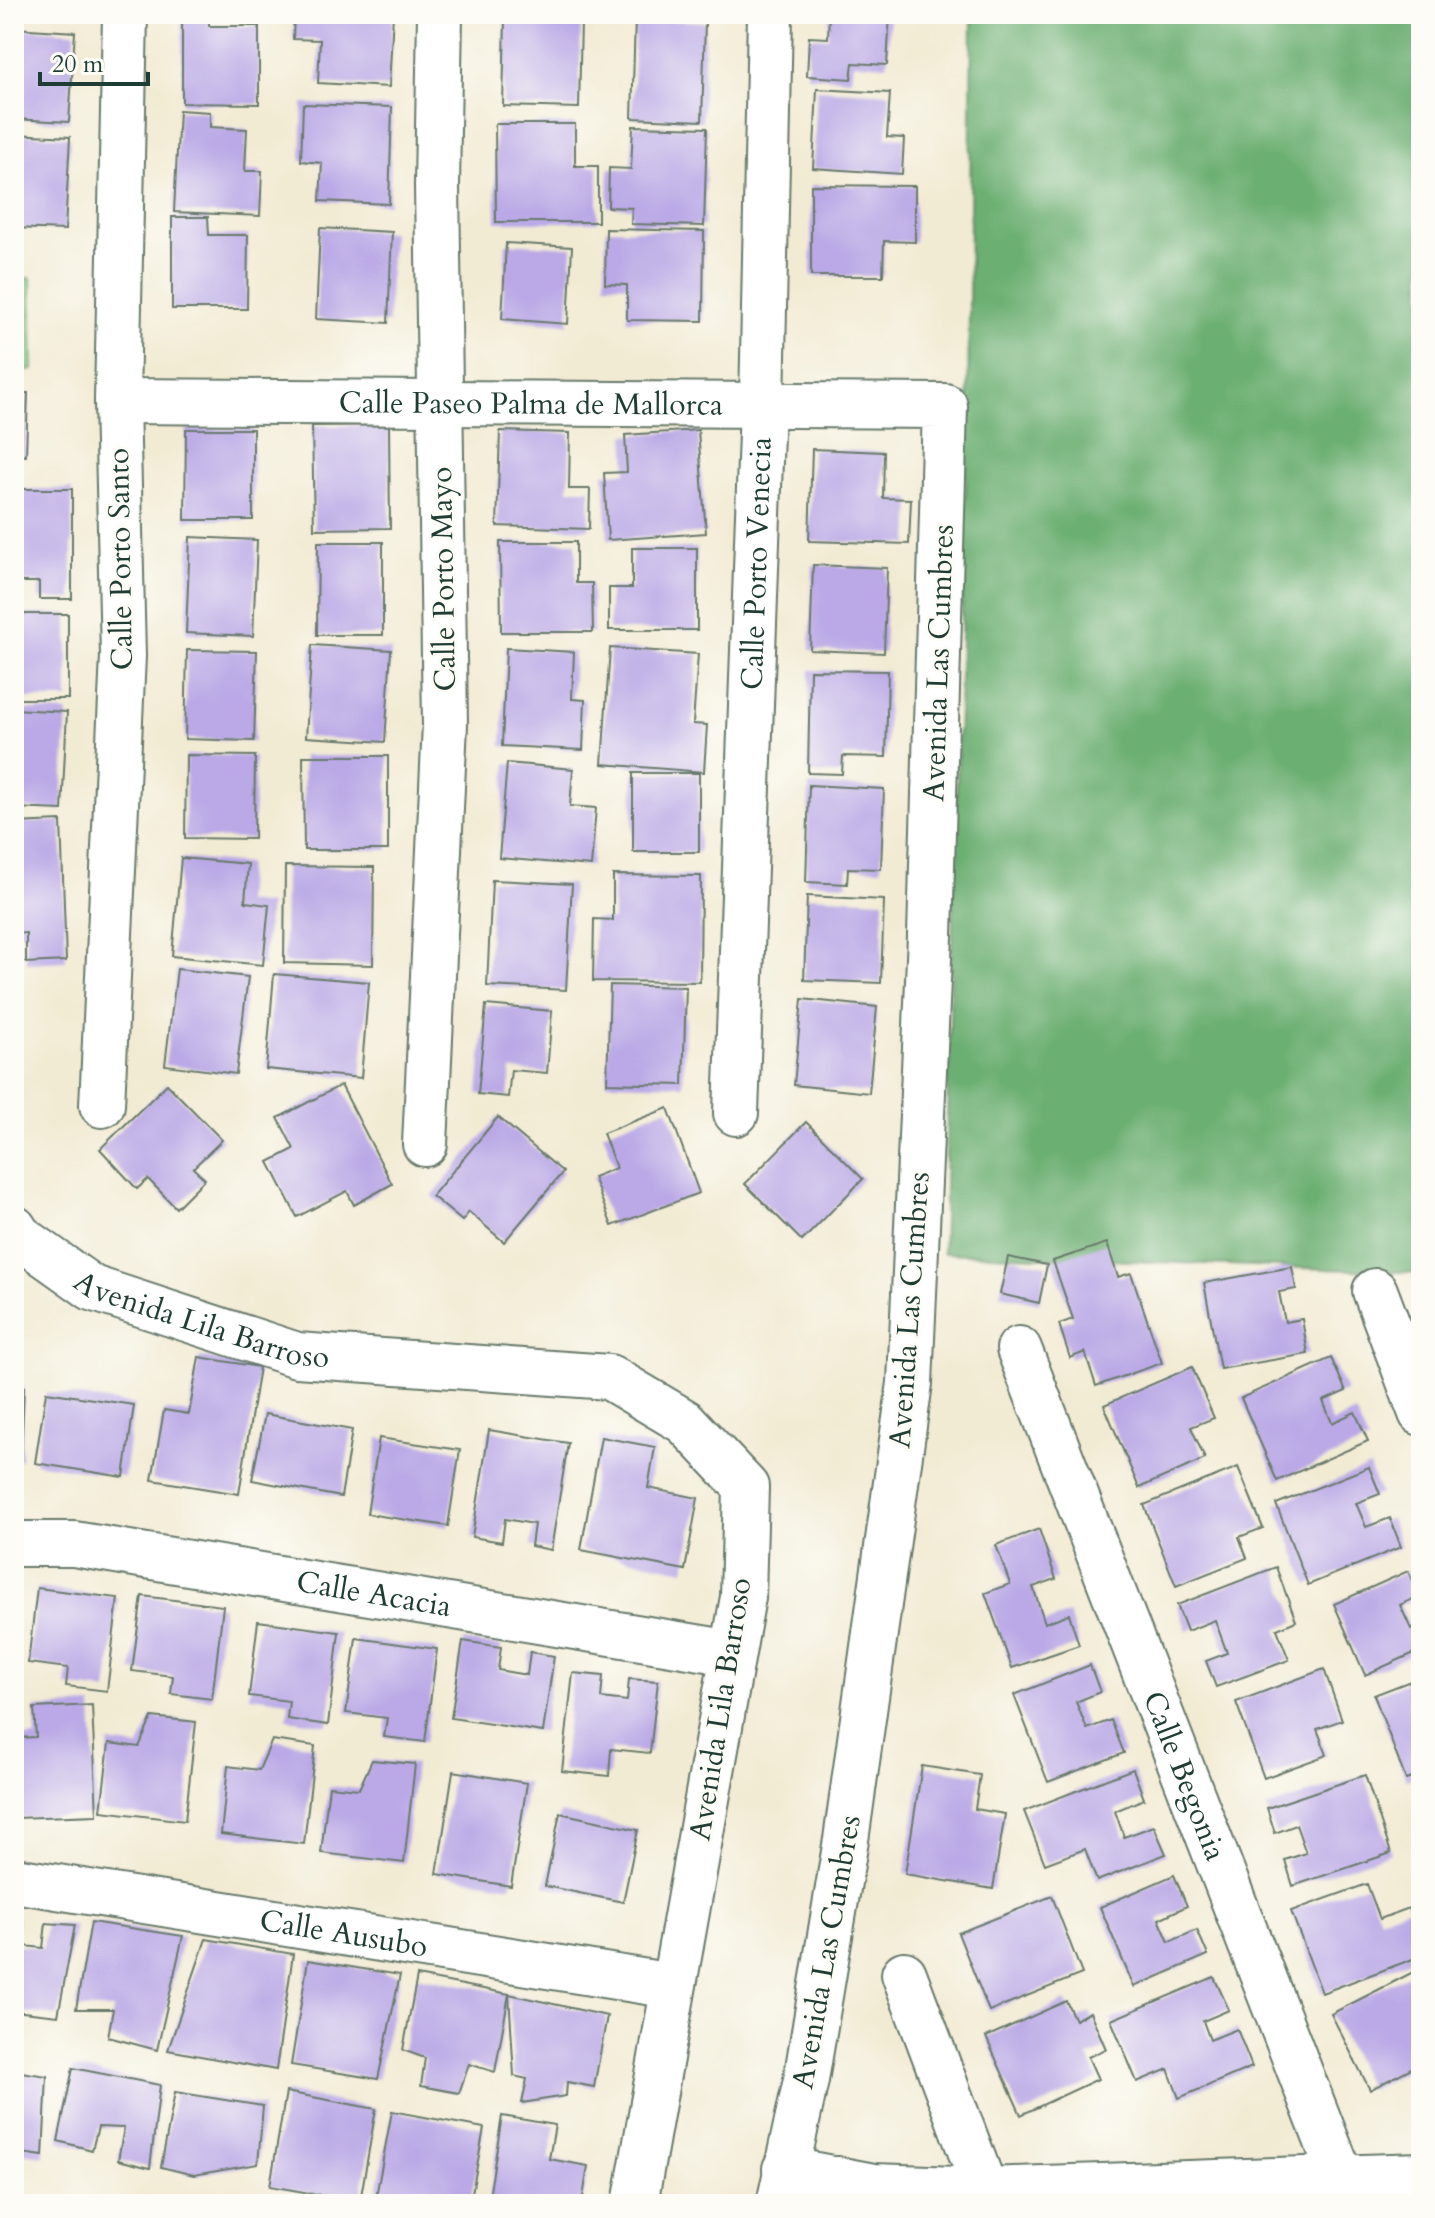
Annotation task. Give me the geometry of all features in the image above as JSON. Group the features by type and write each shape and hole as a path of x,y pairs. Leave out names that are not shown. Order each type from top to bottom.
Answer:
{"street":[{"name":"Calle Porto Santo","path":"102,1105 123,656 117,401 125,14"},
{"name":"Calle Porto Mayo","path":"425,1144 445,724 437,186 440,14"},
{"name":"Calle Porto Venecia","path":"736,1113 762,406 770,14"},
{"name":"Calle Paseo Palma de Mallorca","path":"117,401 945,406"},
{"name":"Avenida Las Cumbres","path":"782,2187 806,2080 843,1855 910,1383 930,936 945,406"},
{"name":"Avenida Lila Barroso","path":"14,1228 19,1236 92,1288 297,1355 609,1377 685,1422 746,1487 743,1597 635,2204"},
{"path":"1375,1291 1421,1413"},
{"name":"Calle Begonia","path":"1019,1349 1345,2192"},
{"name":"Calle Acacia","path":"14,1544 74,1544 732,1653"},
{"name":"Calle Ausubo","path":"14,1880 672,1986"},
{"path":"904,1974 986,2197"},
{"path":"782,2187 874,2186 986,2197 1345,2192 1421,2175"}],"green space":[{"path":"972,14 1421,14 1421,1273 943,1253 968,405"},
{"path":"14,278 31,278 33,370 14,370"}],"building":[{"path":"182,14 209,14 209,26 259,26 259,104 182,103"},
{"path":"294,14 393,14 389,87 318,83 320,40 293,39"},
{"path":"829,14 890,14 887,65 853,63 851,79 807,76 809,37 828,38"},
{"path":"505,18 581,21 579,108 503,106"},
{"path":"635,19 705,22 702,121 632,118"},
{"path":"14,28 75,32 69,122 14,119"},
{"path":"817,89 890,93 887,137 904,138 902,174 813,168"},
{"path":"303,104 392,107 389,204 320,201 322,163 301,161"},
{"path":"179,110 210,112 210,127 247,129 245,171 262,171 260,216 174,212"},
{"path":"495,124 575,124 575,166 598,166 598,222 496,222"},
{"path":"633,126 707,128 704,226 631,224 632,208 608,207 609,168 631,169"},
{"path":"14,134 70,137 65,230 14,228"},
{"path":"811,185 915,186 915,242 884,241 883,276 811,276"},
{"path":"172,217 208,217 209,235 248,235 247,309 172,309"},
{"path":"320,228 392,232 388,323 316,319"},
{"path":"606,229 704,231 703,321 627,320 627,285 605,284"},
{"path":"506,243 572,247 568,324 502,319"},
{"path":"14,393 28,393 26,456 14,455"},
{"path":"389,425 390,528 314,529 312,426"},
{"path":"186,429 253,429 253,520 185,520"},
{"path":"698,430 706,533 608,540 604,473 627,472 625,435"},
{"path":"500,431 570,433 569,489 590,489 589,529 497,526"},
{"path":"812,449 884,452 883,498 911,499 909,544 809,541"},
{"path":"14,489 72,489 72,599 39,599 39,582 14,582"},
{"path":"190,537 257,540 253,636 186,633"},
{"path":"318,542 383,542 383,635 317,635"},
{"path":"500,542 576,542 576,583 592,583 593,632 501,632"},
{"path":"632,548 697,548 697,630 609,630 609,588 632,588"},
{"path":"813,565 887,568 884,653 810,650"},
{"path":"14,614 68,614 68,699 14,699"},
{"path":"312,645 391,650 385,742 306,737"},
{"path":"506,648 574,652 572,699 585,700 583,750 502,746"},
{"path":"610,648 698,654 693,724 707,725 704,772 602,764"},
{"path":"187,650 257,651 254,741 185,739"},
{"path":"810,670 888,671 886,757 843,756 842,774 808,773"},
{"path":"14,709 67,712 62,810 14,808"},
{"path":"186,755 255,756 254,839 185,838"},
{"path":"303,756 388,756 388,850 304,850"},
{"path":"507,763 573,769 570,806 596,808 591,866 499,858"},
{"path":"633,773 699,773 699,852 633,852"},
{"path":"809,785 884,789 881,869 848,868 847,884 806,882"},
{"path":"61,821 66,961 26,963 26,933 14,934 14,823"},
{"path":"181,858 248,864 245,902 269,905 263,965 172,956"},
{"path":"285,866 374,867 373,965 284,963"},
{"path":"613,875 701,876 700,982 593,981 594,919 613,920"},
{"path":"492,880 572,884 566,990 487,986"},
{"path":"807,896 884,900 881,983 804,980"},
{"path":"177,969 248,977 236,1074 165,1065"},
{"path":"274,974 369,982 361,1078 266,1069"},
{"path":"610,985 686,987 683,1085 607,1083"},
{"path":"802,999 877,1007 869,1093 794,1085"},
{"path":"486,1005 552,1011 547,1073 511,1070 508,1097 478,1094"},
{"path":"167,1084 222,1140 193,1168 205,1179 176,1208 148,1179 137,1189 100,1149"},
{"path":"341,1085 392,1184 354,1205 347,1191 297,1217 269,1162 294,1149 278,1118"},
{"path":"668,1108 699,1193 612,1226 593,1177 616,1168 603,1133"},
{"path":"498,1117 563,1172 504,1242 469,1212 462,1221 432,1196"},
{"path":"806,1122 863,1179 802,1241 745,1184"},
{"path":"1107,1243 1118,1277 1131,1273 1162,1363 1096,1386 1085,1352 1070,1358 1059,1324 1073,1319 1053,1261"},
{"path":"1008,1257 1047,1265 1039,1303 1000,1294"},
{"path":"1292,1267 1296,1289 1279,1292 1285,1322 1302,1319 1308,1354 1220,1369 1204,1283"},
{"path":"199,1357 259,1367 239,1494 152,1480 164,1410 189,1414"},
{"path":"1331,1358 1346,1391 1323,1401 1332,1423 1355,1412 1368,1441 1277,1481 1241,1398"},
{"path":"1192,1367 1214,1418 1191,1427 1205,1459 1139,1488 1104,1405"},
{"path":"14,1386 24,1386 21,1460 14,1460"},
{"path":"46,1392 134,1405 124,1477 35,1463"},
{"path":"265,1414 352,1430 341,1497 252,1480"},
{"path":"489,1430 568,1443 551,1550 531,1546 534,1524 505,1519 502,1542 472,1537"},
{"path":"601,1437 655,1447 648,1488 698,1498 685,1570 581,1550"},
{"path":"379,1438 460,1450 448,1526 367,1514"},
{"path":"1238,1467 1263,1528 1239,1537 1247,1558 1176,1586 1144,1505"},
{"path":"1369,1467 1380,1494 1356,1503 1366,1527 1390,1518 1401,1547 1308,1585 1276,1504"},
{"path":"1039,1529 1056,1579 1033,1587 1045,1623 1069,1614 1079,1645 1012,1668 985,1593 1010,1584 996,1545"},
{"path":"1276,1567 1296,1621 1277,1629 1289,1660 1216,1687 1206,1661 1227,1653 1215,1620 1187,1631 1177,1605"},
{"path":"1408,1571 1419,1596 1400,1605 1411,1629 1421,1624 1421,1650 1365,1675 1334,1604"},
{"path":"37,1588 118,1598 107,1691 66,1686 68,1668 28,1663"},
{"path":"142,1596 223,1606 212,1699 171,1694 173,1676 132,1671"},
{"path":"258,1621 339,1632 328,1725 287,1719 289,1701 249,1696"},
{"path":"356,1638 437,1649 425,1742 384,1737 387,1718 346,1713"},
{"path":"463,1641 501,1647 498,1670 527,1675 530,1652 554,1656 543,1732 451,1718"},
{"path":"1090,1665 1100,1692 1076,1702 1087,1729 1111,1720 1124,1753 1048,1782 1014,1695"},
{"path":"1324,1669 1342,1720 1317,1729 1327,1755 1264,1778 1236,1702"},
{"path":"573,1673 603,1676 601,1698 627,1701 629,1679 658,1681 650,1753 611,1749 609,1776 562,1771"},
{"path":"1421,1677 1421,1775 1406,1780 1374,1695"},
{"path":"92,1705 97,1815 16,1818 14,1738 36,1737 34,1708"},
{"path":"152,1717 196,1722 185,1821 101,1811 109,1743 139,1747"},
{"path":"272,1740 315,1746 304,1844 221,1834 228,1766 259,1770"},
{"path":"372,1760 415,1764 404,1863 321,1853 329,1786 359,1789"},
{"path":"922,1766 980,1775 975,1809 1005,1814 993,1889 905,1874"},
{"path":"1133,1769 1144,1799 1115,1811 1124,1837 1154,1826 1166,1854 1097,1881 1085,1849 1045,1864 1024,1811"},
{"path":"453,1771 527,1783 511,1886 437,1874"},
{"path":"1365,1775 1391,1853 1293,1886 1285,1860 1306,1853 1296,1825 1275,1833 1267,1808"},
{"path":"560,1813 638,1830 623,1902 545,1886"},
{"path":"1174,1875 1187,1906 1159,1919 1169,1942 1197,1930 1208,1955 1134,1987 1100,1907"},
{"path":"1367,1884 1380,1919 1409,1908 1421,1941 1421,1956 1322,1993 1291,1911"},
{"path":"1052,1896 1082,1974 989,2011 958,1933"},
{"path":"14,1919 18,1919 15,1945 43,1948 46,1923 75,1925 58,2016 14,2011"},
{"path":"91,1922 183,1936 157,2050 108,2037 113,2009 76,2009"},
{"path":"206,1939 293,1954 276,2070 168,2050"},
{"path":"308,1960 400,1975 378,2079 291,2065"},
{"path":"1421,1968 1421,2063 1370,2090 1331,2014"},
{"path":"417,1976 509,1994 495,2072 469,2064 459,2093 421,2086 425,2058 403,2050"},
{"path":"1214,1977 1229,2010 1203,2021 1210,2040 1237,2029 1252,2067 1179,2098 1168,2069 1137,2082 1111,2020"},
{"path":"509,1994 607,2016 594,2087 567,2082 566,2096 522,2103 527,2079 514,2076"},
{"path":"1066,2001 1075,2020 1090,2012 1106,2049 1088,2057 1098,2079 1021,2115 986,2037"},
{"path":"73,2068 160,2085 150,2168 118,2160 124,2128 98,2127 92,2150 58,2141"},
{"path":"14,2071 47,2076 43,2156 14,2152"},
{"path":"175,2092 263,2106 258,2164 194,2175 161,2167"},
{"path":"286,2092 376,2109 360,2202 270,2186"},
{"path":"392,2111 484,2128 470,2204 375,2202"},
{"path":"502,2116 555,2125 549,2159 588,2166 582,2204 488,2204"}]}
